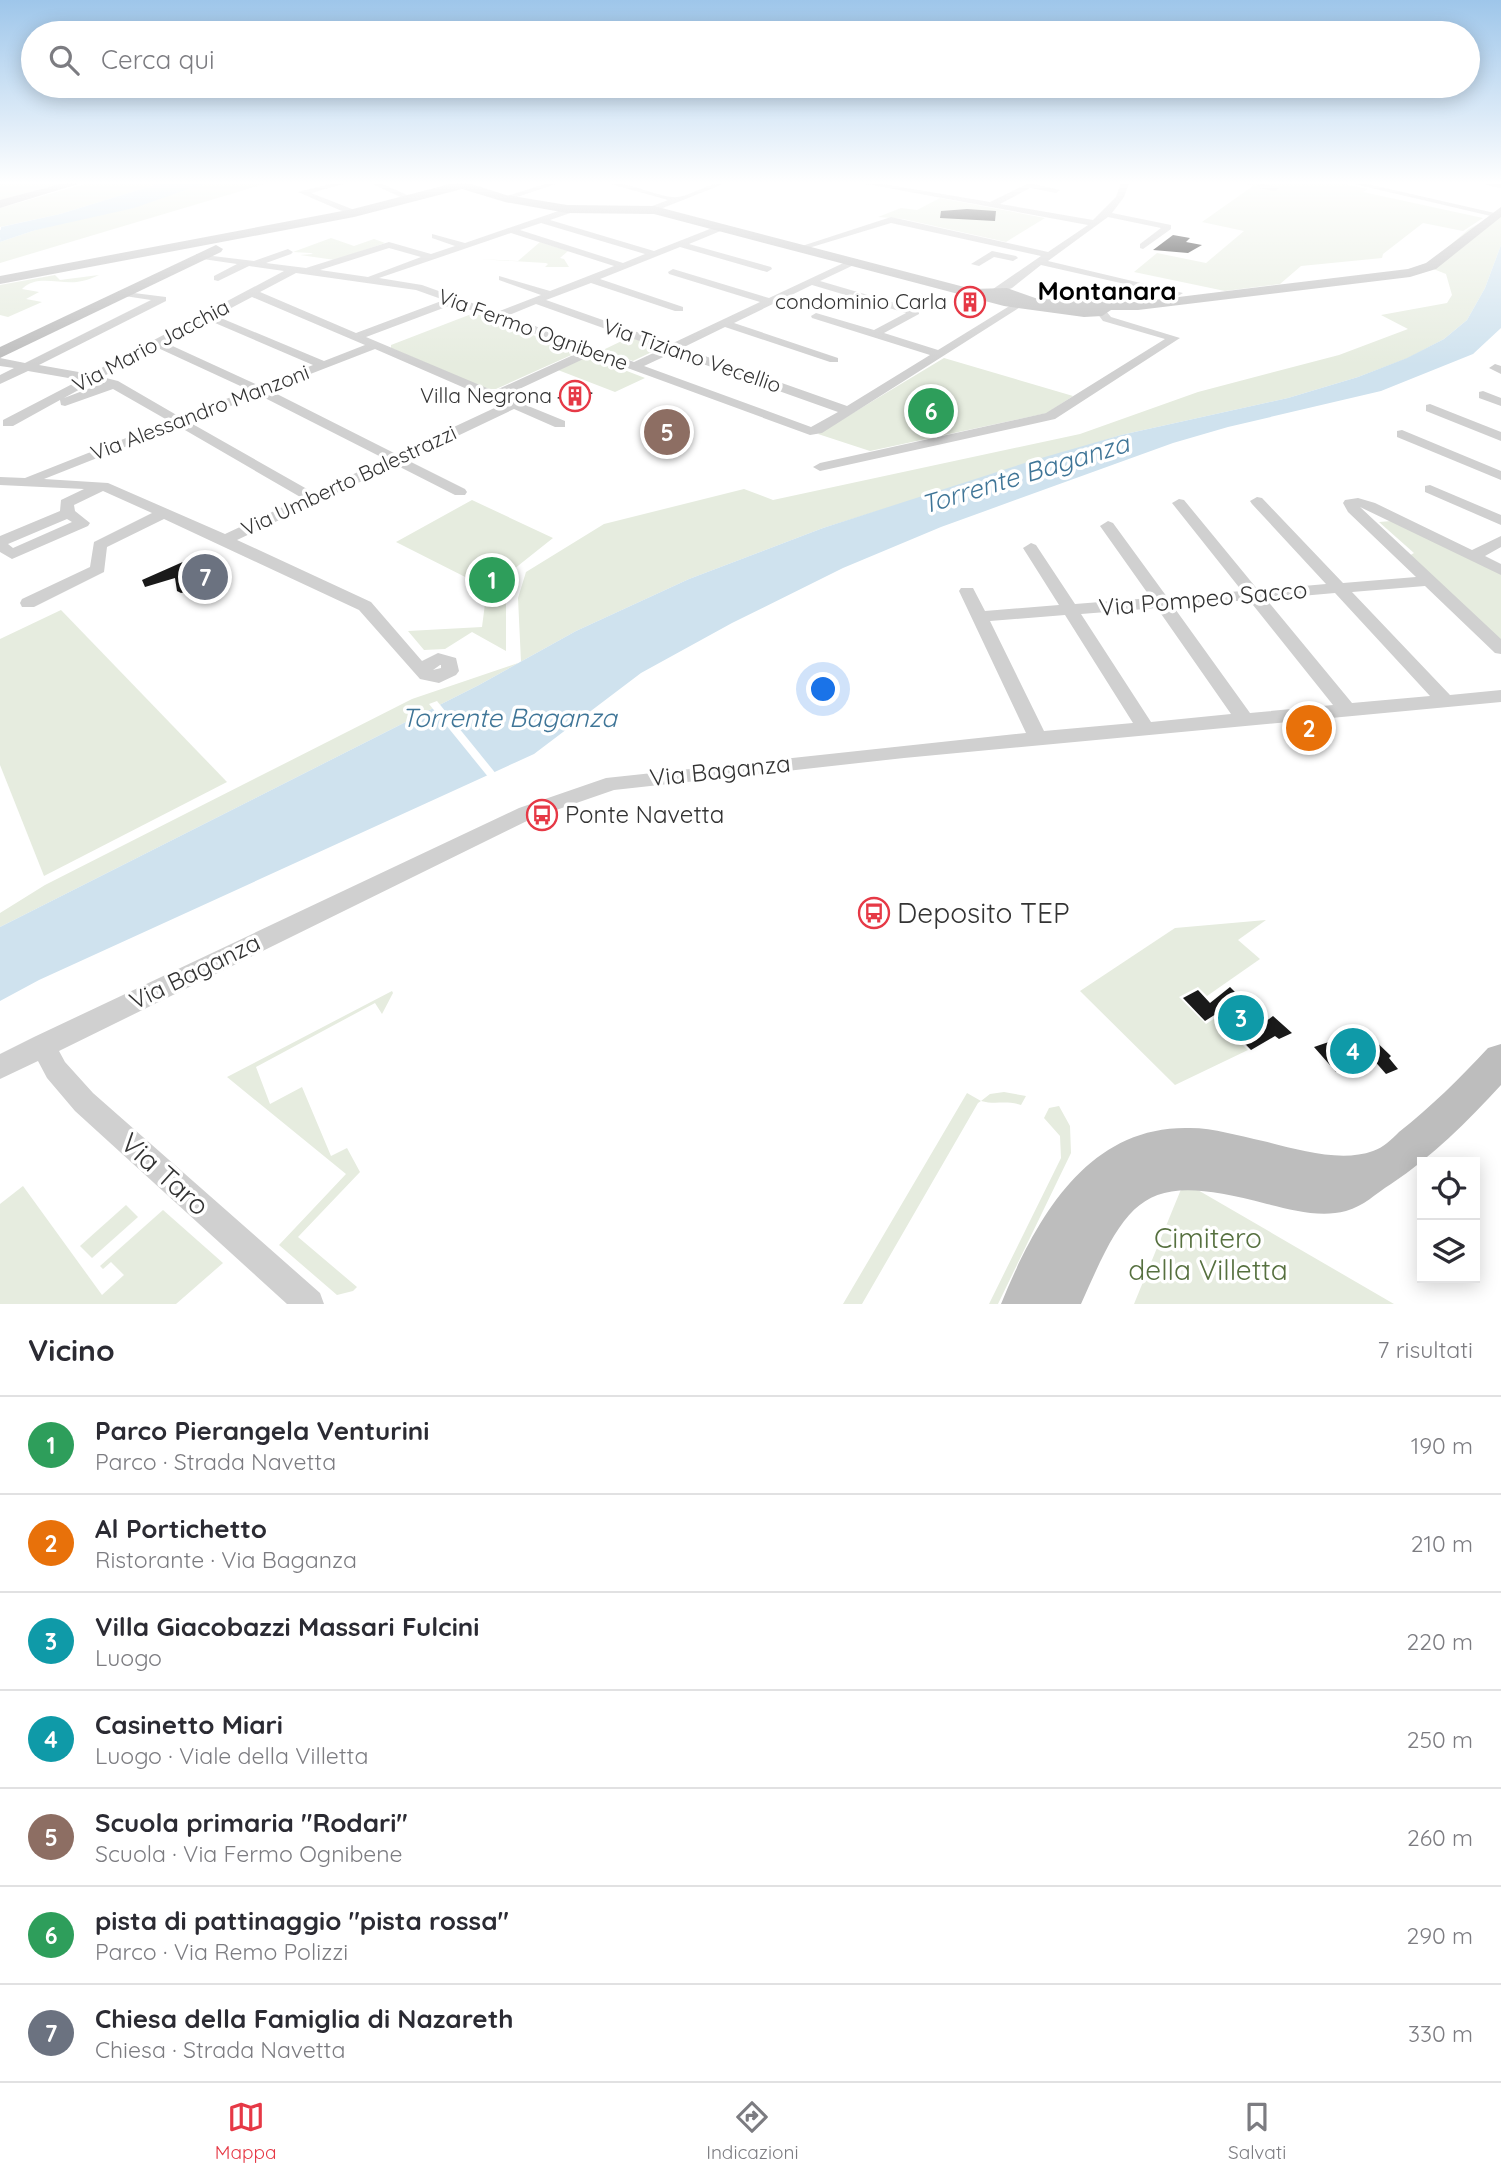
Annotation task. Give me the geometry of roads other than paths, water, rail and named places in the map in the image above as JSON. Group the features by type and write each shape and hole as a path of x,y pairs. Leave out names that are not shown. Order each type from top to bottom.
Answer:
{"street":[{"path":"0,353 218,244"},
{"path":"459,244 465,246"},
{"path":"366,279 471,244"},
{"path":"554,244 624,266"},
{"path":"620,244 654,254"},
{"path":"497,316 680,244 767,269"},
{"path":"787,244 969,292 1004,294 1052,310 1138,306 1410,273 1431,267 1459,244"},
{"path":"805,248 818,244"},
{"path":"1001,244 1049,255"},
{"path":"848,411 940,354 1038,263 1064,244"},
{"path":"0,280 175,247 214,245"},
{"name":"Via Fermo Ognibene","path":"214,245 250,264 418,287 801,430 817,430 848,411"},
{"name":"Via Mario Jacchia","path":"4,424 250,292 300,271 388,245 430,257"},
{"path":"218,278 288,252"},
{"path":"976,264 992,254 1178,293"},
{"path":"633,367 855,261"},
{"path":"661,283 677,273 769,302"},
{"path":"503,278 551,295"},
{"path":"590,279 679,309"},
{"path":"811,282 915,312 875,334"},
{"path":"250,292 560,424"},
{"path":"0,380 162,299 122,293"},
{"path":"356,337 454,300"},
{"name":"Via Tiziano Vecellio","path":"537,301 848,411"},
{"path":"1097,309 1120,311 1138,306"},
{"path":"820,467 1050,416 1174,338 1107,319 1097,309"},
{"path":"207,316 324,366"},
{"path":"816,316 940,354"},
{"path":"724,323 834,360"},
{"path":"157,343 259,390 460,492"},
{"name":"Via Alessandro Manzoni","path":"24,482 375,345"},
{"path":"494,396 591,351"},
{"path":"0,362 114,384 312,498"},
{"name":"Via Mario Jacchia","path":"4,424 114,384"},
{"path":"1483,395 1501,402"},
{"name":"Via Umberto Balestrazzi","path":"225,540 512,405"},
{"path":"1430,408 1501,437"},
{"path":"1402,434 1501,476"},
{"path":"0,481 103,486 365,606 421,664"},
{"path":"0,543 12,554 83,523 68,513 66,503 103,486"},
{"path":"1430,489 1501,521"},
{"path":"1257,501 1446,702"},
{"path":"1179,503 1251,595 1348,711"},
{"path":"1501,570 1368,505 1350,503 1352,508 1501,649"},
{"path":"28,603 98,569 99,545 164,513"},
{"path":"1108,526 1245,720"},
{"path":"1473,556 1501,541"},
{"path":"1031,548 1146,729"},
{"name":"Via Pompeo Sacco","path":"978,617 1428,581"},
{"path":"967,591 1038,739"},
{"name":"Via Baganza","path":"0,1068 526,813 613,783 909,750 1501,696"},
{"name":"Via Taro","path":"43,1045 56,1070 84,1102 298,1300"},
{"path":"1059,1304 1100,1218 1116,1196 1139,1180 1164,1172 1192,1169 1283,1188 1328,1193 1353,1189 1403,1153 1501,1060"},
{"path":"1022,1304 1063,1220 1101,1176 1126,1158 1160,1149 1188,1146 1307,1170 1334,1173 1376,1170"}],"water":[{"name":"Torrente Baganza","path":"1501,245 1501,328 1473,354 1381,391 1228,427 1173,443 941,527 843,568 732,623 641,673 534,754 39,980 0,1001 0,927 479,685 576,631 689,579 823,528 1031,461 1121,435 1288,398 1358,377 1407,358 1444,339 1467,320 1485,288"}],"place":[{"name":"condominio Carla","path":"970,302"},
{"name":"Villa Negrona","path":"575,396"},
{"name":"pista di pattinaggio \"pista rossa\"","path":"931,411"},
{"name":"Scuola primaria \"Rodari\"","path":"667,432"},
{"name":"Chiesa della Famiglia di Nazareth","path":"205,577"},
{"name":"Parco Pierangela Venturini","path":"492,580"},
{"name":"Al Portichetto","path":"1309,728"},
{"name":"Ponte Navetta","path":"542,815"},
{"name":"Deposito TEP","path":"874,913"},
{"name":"Villa Giacobazzi Massari Fulcini","path":"1241,1018"},
{"name":"Casinetto Miari","path":"1353,1051"}],"district":[{"name":"Montanara","path":"1107,291"}],"park label":[{"name":"Cimitero della Villetta","path":"1208,1254"}]}
